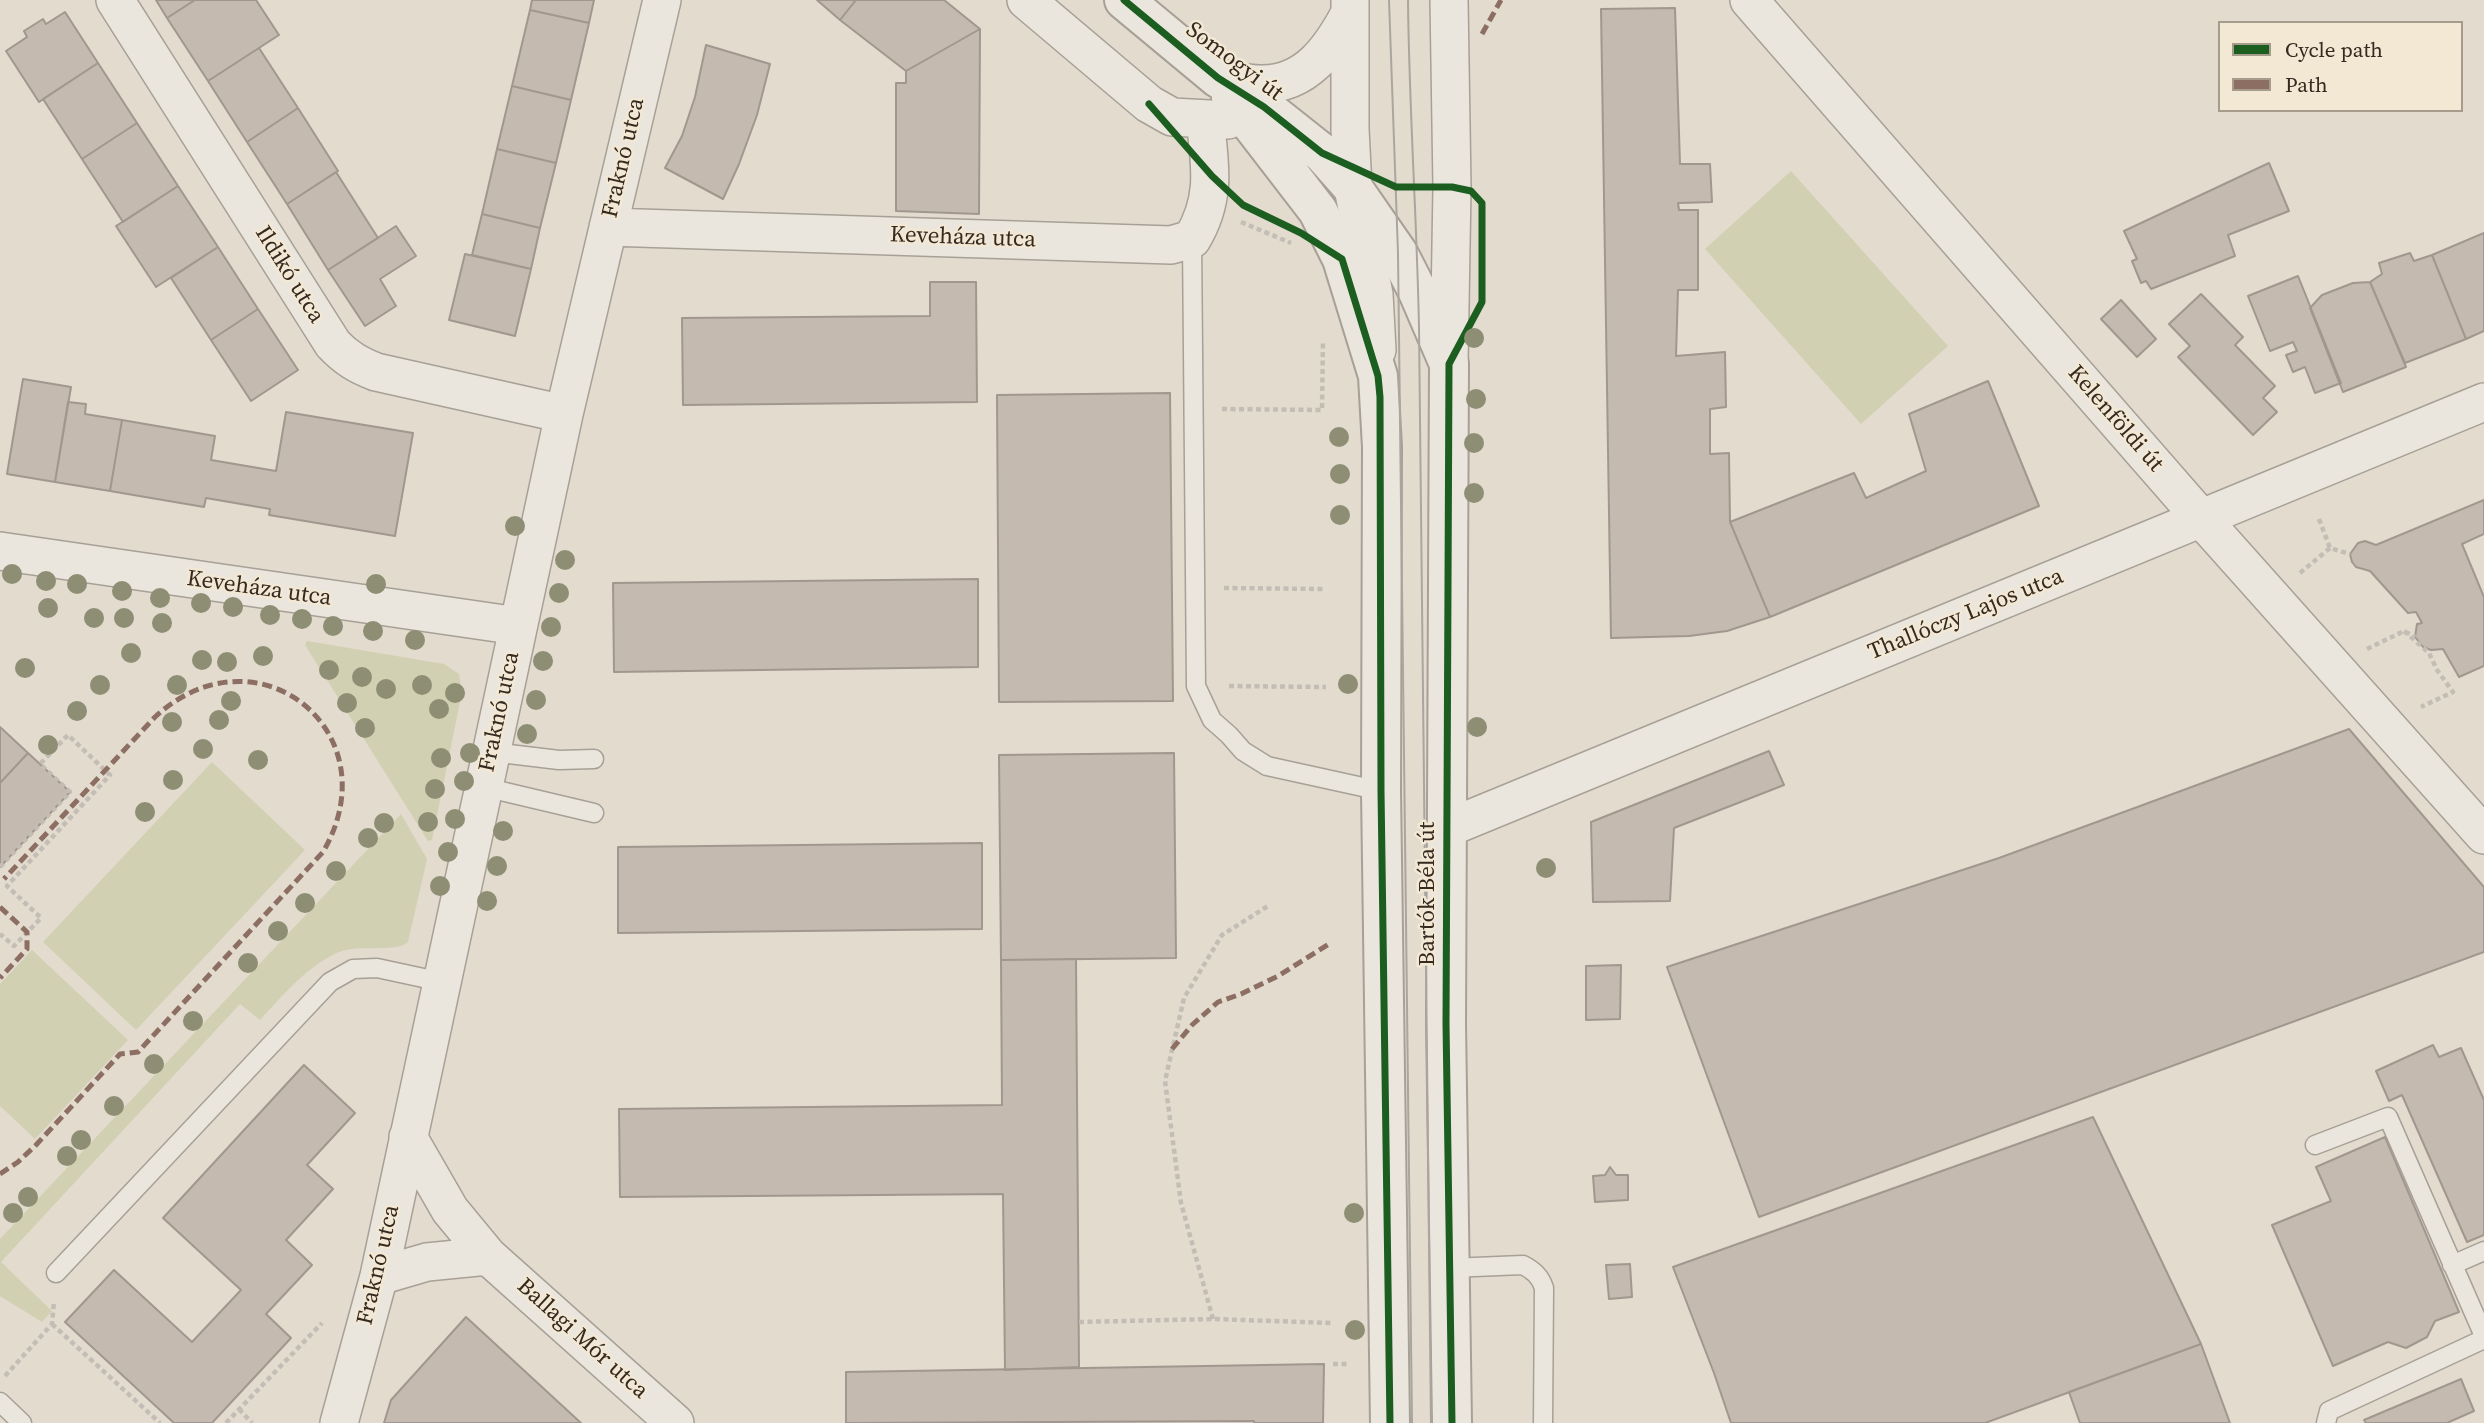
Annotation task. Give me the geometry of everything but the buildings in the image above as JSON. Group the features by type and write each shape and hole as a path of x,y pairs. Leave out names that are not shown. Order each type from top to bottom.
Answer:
{"street":[{"name":"Ildikó utca","path":"115,0 333,344 344,356 358,366 376,372 564,414"},
{"name":"Fraknó utca","path":"339,1423 379,1276 564,414 662,0"},
{"name":"Somogyi út","path":"1026,0 1149,104 1172,117 1245,119"},
{"name":"Somogyi út","path":"1124,0 1218,78 1264,107 1322,153 1353,187 1398,253 1450,365"},
{"name":"Bartók Béla út","path":"1449,0 1452,187 1446,1023 1452,1423"},
{"name":"Kelenföldi út","path":"1749,0 2201,518 2484,835"},
{"name":"Bartók Béla út","path":"1218,78 1260,85 1282,83 1303,72 1322,57 1336,40 1350,7"},
{"name":"Bartók Béla út","path":"1350,7 1353,187 1374,294 1382,447 1381,791 1390,1423"},
{"name":"Somogyi út","path":"1218,78 1245,119 1318,211 1342,259 1378,376"},
{"path":"1192,239 1203,220 1212,176 1205,119"},
{"name":"Keveháza utca","path":"608,227 1171,245 1192,239"},
{"name":"Thallóczy Lajos utca","path":"1448,828 2484,402"},
{"name":"Keveháza utca","path":"0,551 518,626"},
{"name":"Ballagi Mór utca","path":"408,1137 450,1210 488,1256 675,1423"},
{"path":"379,1276 427,1262 488,1256"}],"lane":[{"path":"1192,239 1196,686 1212,720 1243,751 1267,766 1381,791"},
{"path":"492,752 559,760 594,760"},
{"path":"484,787 594,813"},
{"path":"56,1273 330,982 354,969 377,968 442,982"},
{"path":"2315,1144 2388,1117 2484,1338 2329,1411 2326,1423"},
{"path":"2452,1265 2484,1251"},
{"path":"1450,1268 1523,1265 1541,1279 1544,1287 1544,1423"},
{"path":"0,1402 22,1423"}],"path":[{"path":"1238,221 1292,244 1300,252"},
{"path":"1194,409 1322,410 1323,330"},
{"path":"2319,519 2330,548"},
{"path":"2330,548 2350,554"},
{"path":"2300,574 2330,548"},
{"path":"1195,588 1325,589"},
{"path":"2404,631 2415,637"},
{"path":"2366,649 2404,631"},
{"path":"2404,631 2429,653 2453,692 2418,708"},
{"path":"1196,686 1326,687"},
{"path":"0,867 69,792 40,764 68,735 110,775 7,886 41,918 13,946 0,934"},
{"path":"1213,1319 1181,1203 1166,1081 1184,998 1222,935 1268,906"},
{"path":"0,1381 52,1324 56,1273"},
{"path":"1079,1322 1213,1319 1332,1323"},
{"path":"226,1423 322,1323"},
{"path":"52,1324 160,1423"},
{"path":"239,1409 252,1423"}],"green space":[{"path":"1791,171 1948,346 1861,424 1705,249"},
{"path":"307,641 444,664 459,674 462,692 432,840 428,841 305,645"},
{"path":"212,762 305,850 136,1030 43,942"},
{"path":"401,814 427,859 408,942 395,947 347,950 327,958 296,982 260,1020 240,1004 1,1262 52,1311 42,1322 0,1296 0,1239"},
{"path":"32,950 128,1040 35,1139 0,1106 0,984"}],"tram line":[{"path":"1389,0 1398,253 1412,1423"},
{"path":"1408,0 1419,328 1431,1423"}],"marked path":[{"path":"1482,34 1501,0"},
{"path":"0,1174 36,1145 120,1054 138,1052 323,852 340,808 341,767 328,732 304,704 271,687 234,682 194,691 155,717 4,879"},
{"path":"0,907 27,932 27,949 0,978"},
{"path":"1172,1049 1192,1025 1218,1002 1278,976 1329,944"}],"cycle path":[{"path":"1124,0 1218,78 1264,107 1322,153 1396,187 1452,187 1471,191 1482,203 1482,302 1449,364 1446,1023 1452,1423"},
{"path":"1149,104 1212,176 1243,205 1301,233 1342,259 1378,376 1390,1423"}]}
